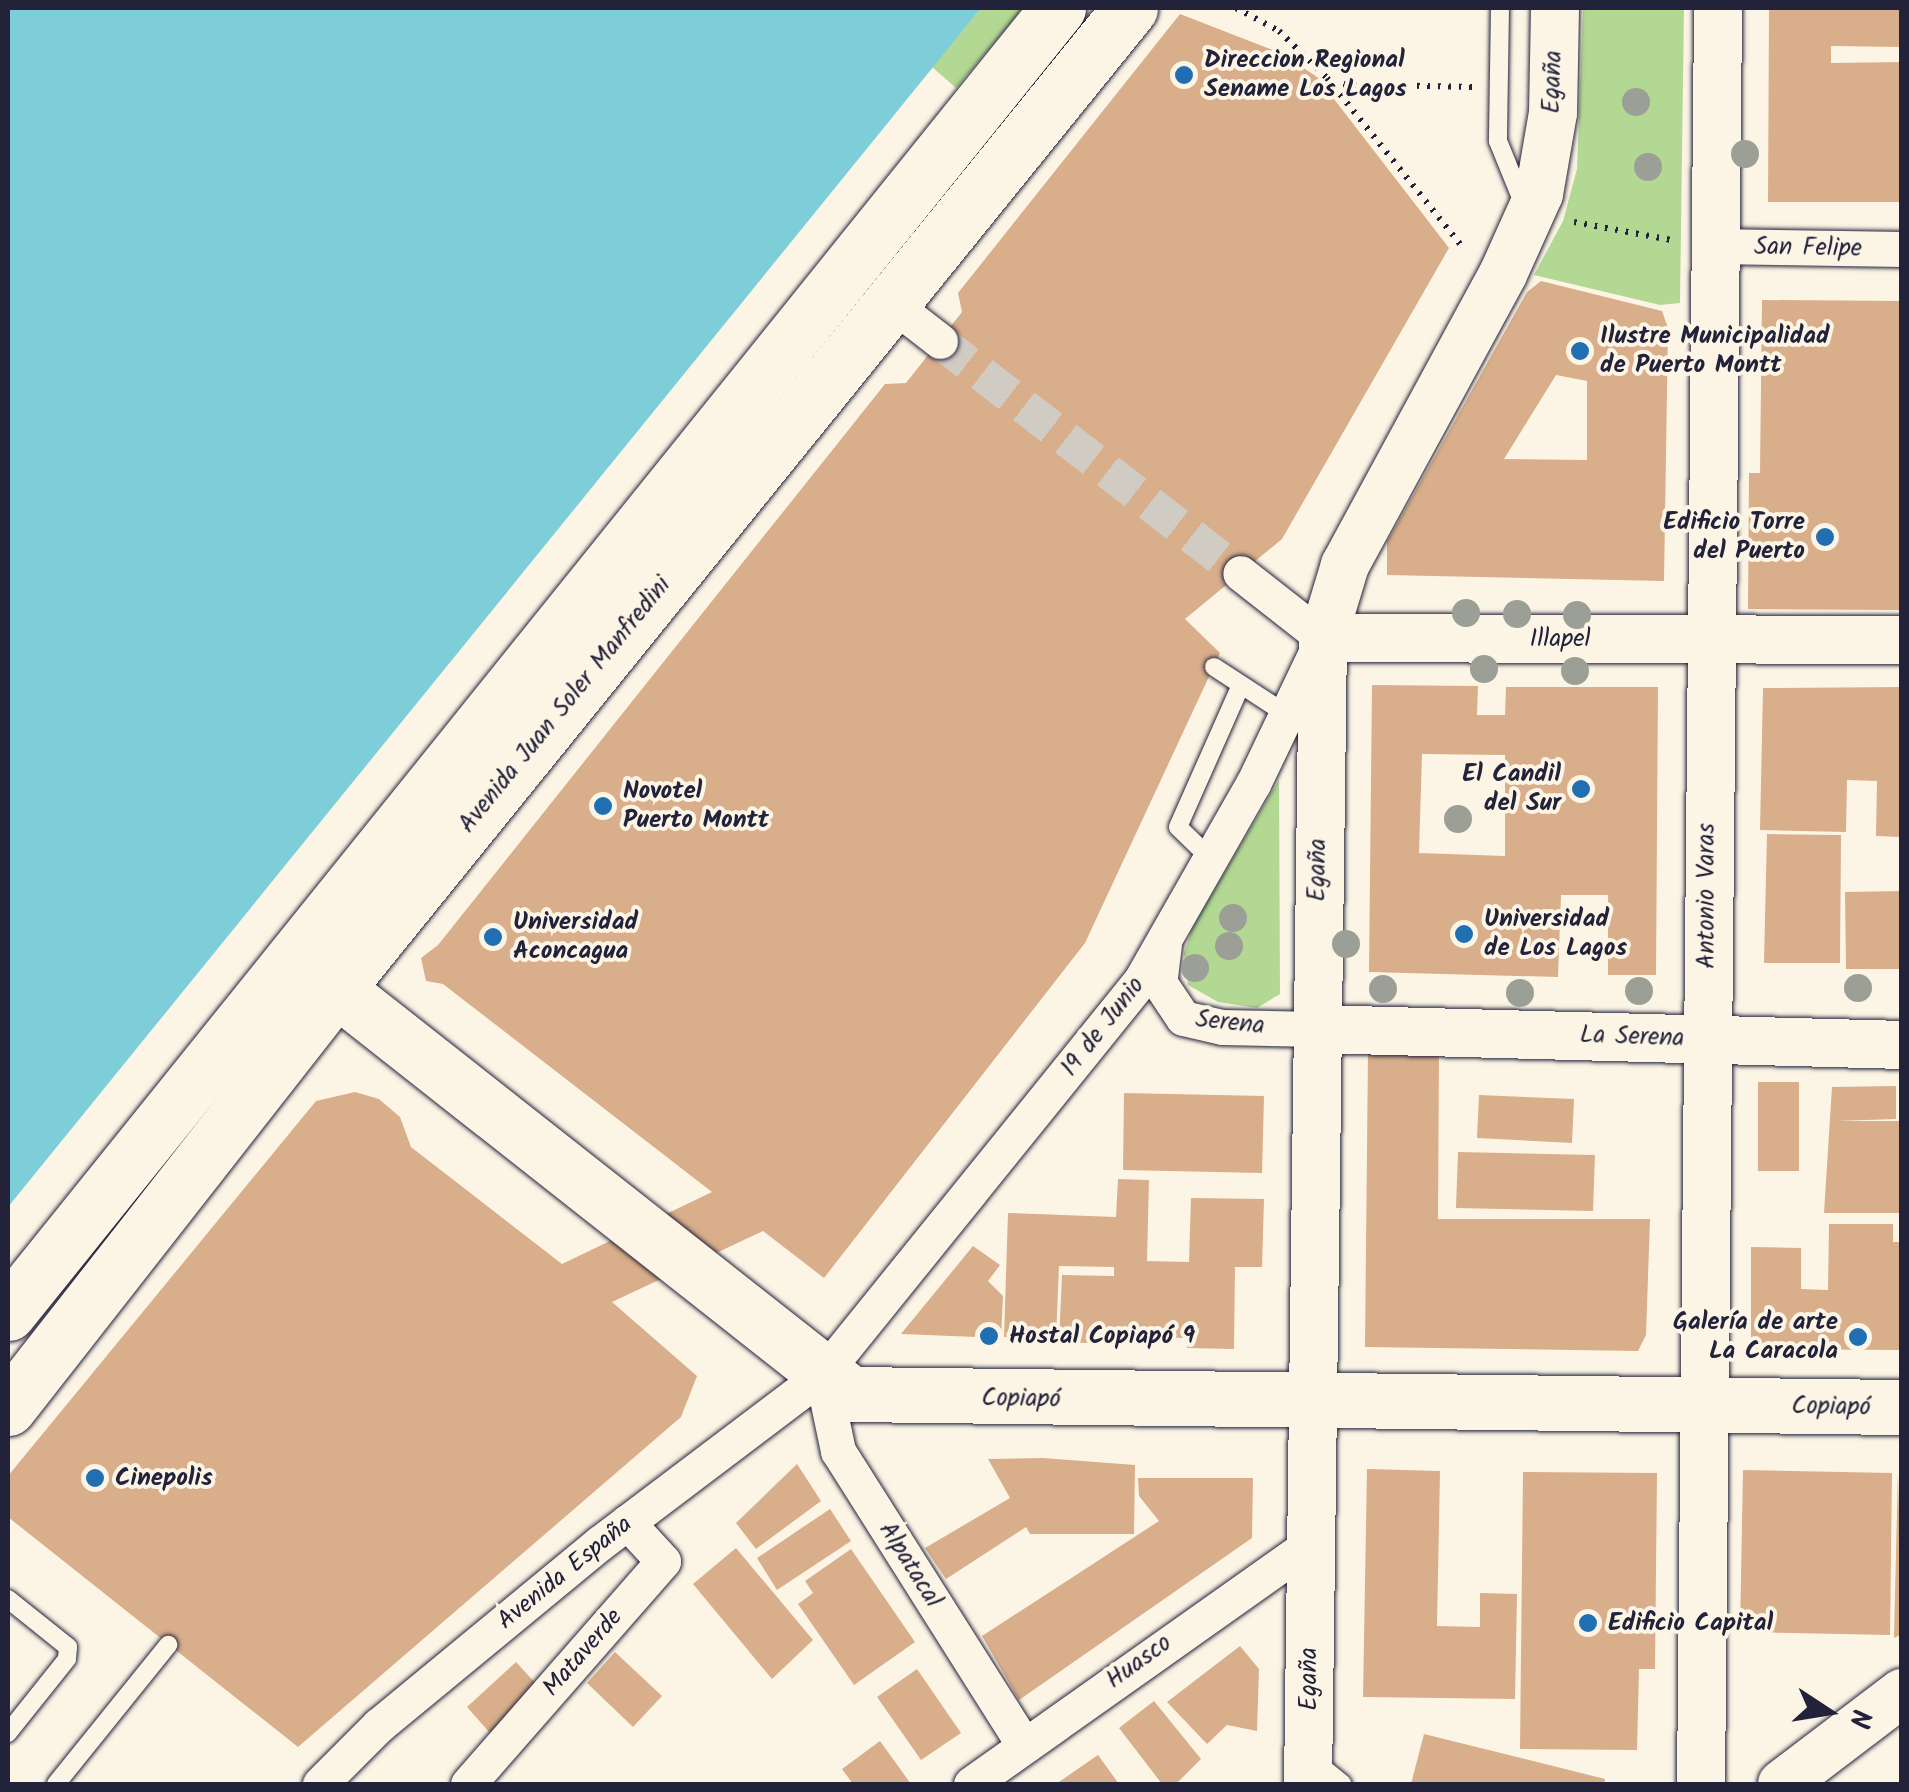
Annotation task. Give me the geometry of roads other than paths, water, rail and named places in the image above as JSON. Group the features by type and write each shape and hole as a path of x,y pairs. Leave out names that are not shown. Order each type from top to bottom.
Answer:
{"main road":[{"path":"8,1314 293,954 1058,8"},
{"name":"Avenida Juan Soler Manfredini","path":"8,1408 336,989 1130,8"},
{"name":"Egaña","path":"1320,1775 1310,1544 1312,1402 1339,1029 1324,638 1345,564 1526,228 1550,142 1555,8"},
{"name":"Antonio Varas","path":"1701,1784 1709,639 1693,243 1718,8"},
{"name":"Illapel","path":"1324,638 1902,640"},
{"name":"Copiapó","path":"293,954 822,1375 851,1394 1902,1407"},
{"name":"La Serena","path":"1339,1029 1902,1044"},
{"path":"1782,1784 1902,1693"}],"street":[{"name":"San Felipe","path":"1693,243 1902,249"},
{"path":"891,303 940,340"},
{"path":"1240,573 1324,638"},
{"name":"19 de Junio","path":"822,1375 1112,1018 1164,943 1212,860 1324,638"},
{"name":"Serena","path":"1164,943 1159,982 1182,1018 1222,1027 1339,1029"},
{"name":"Avenida España","path":"320,1784 379,1725 628,1522 822,1375"},
{"name":"Alpatacal","path":"822,1375 838,1451 1024,1745"},
{"name":"Mataverde","path":"468,1784 663,1561 628,1522"},
{"name":"Huasco","path":"971,1784 1310,1544"}],"lane":[{"path":"1500,8 1498,141 1520,183 1526,228"},
{"path":"549,669 677,510 707,440"},
{"path":"1214,666 1286,714"},
{"path":"1212,860 1178,827 1241,685"},
{"path":"8,1599 68,1647 67,1659 8,1733"},
{"path":"56,1784 168,1645"}],"water":[{"path":"8,8 981,8 8,1207"}],"tunnel":[{"path":"940,341 1240,573"}],"place":[{"name":"Direccion Regional Sename Los Lagos","path":"1184,75"},
{"name":"Ilustre Municipalidad de Puerto Montt","path":"1580,351"},
{"name":"Edificio Torre del Puerto","path":"1825,537"},
{"name":"El Candil del Sur","path":"1581,789"},
{"name":"Novotel Puerto Montt","path":"603,806"},
{"name":"Universidad de Los Lagos","path":"1464,934"},
{"name":"Universidad Aconcagua","path":"493,937"},
{"name":"Hostal Copiapó 9","path":"989,1336"},
{"name":"Galería de arte La Caracola","path":"1858,1337"},
{"name":"Cinepolis","path":"95,1478"},
{"name":"Edificio Capital","path":"1588,1623"}]}
